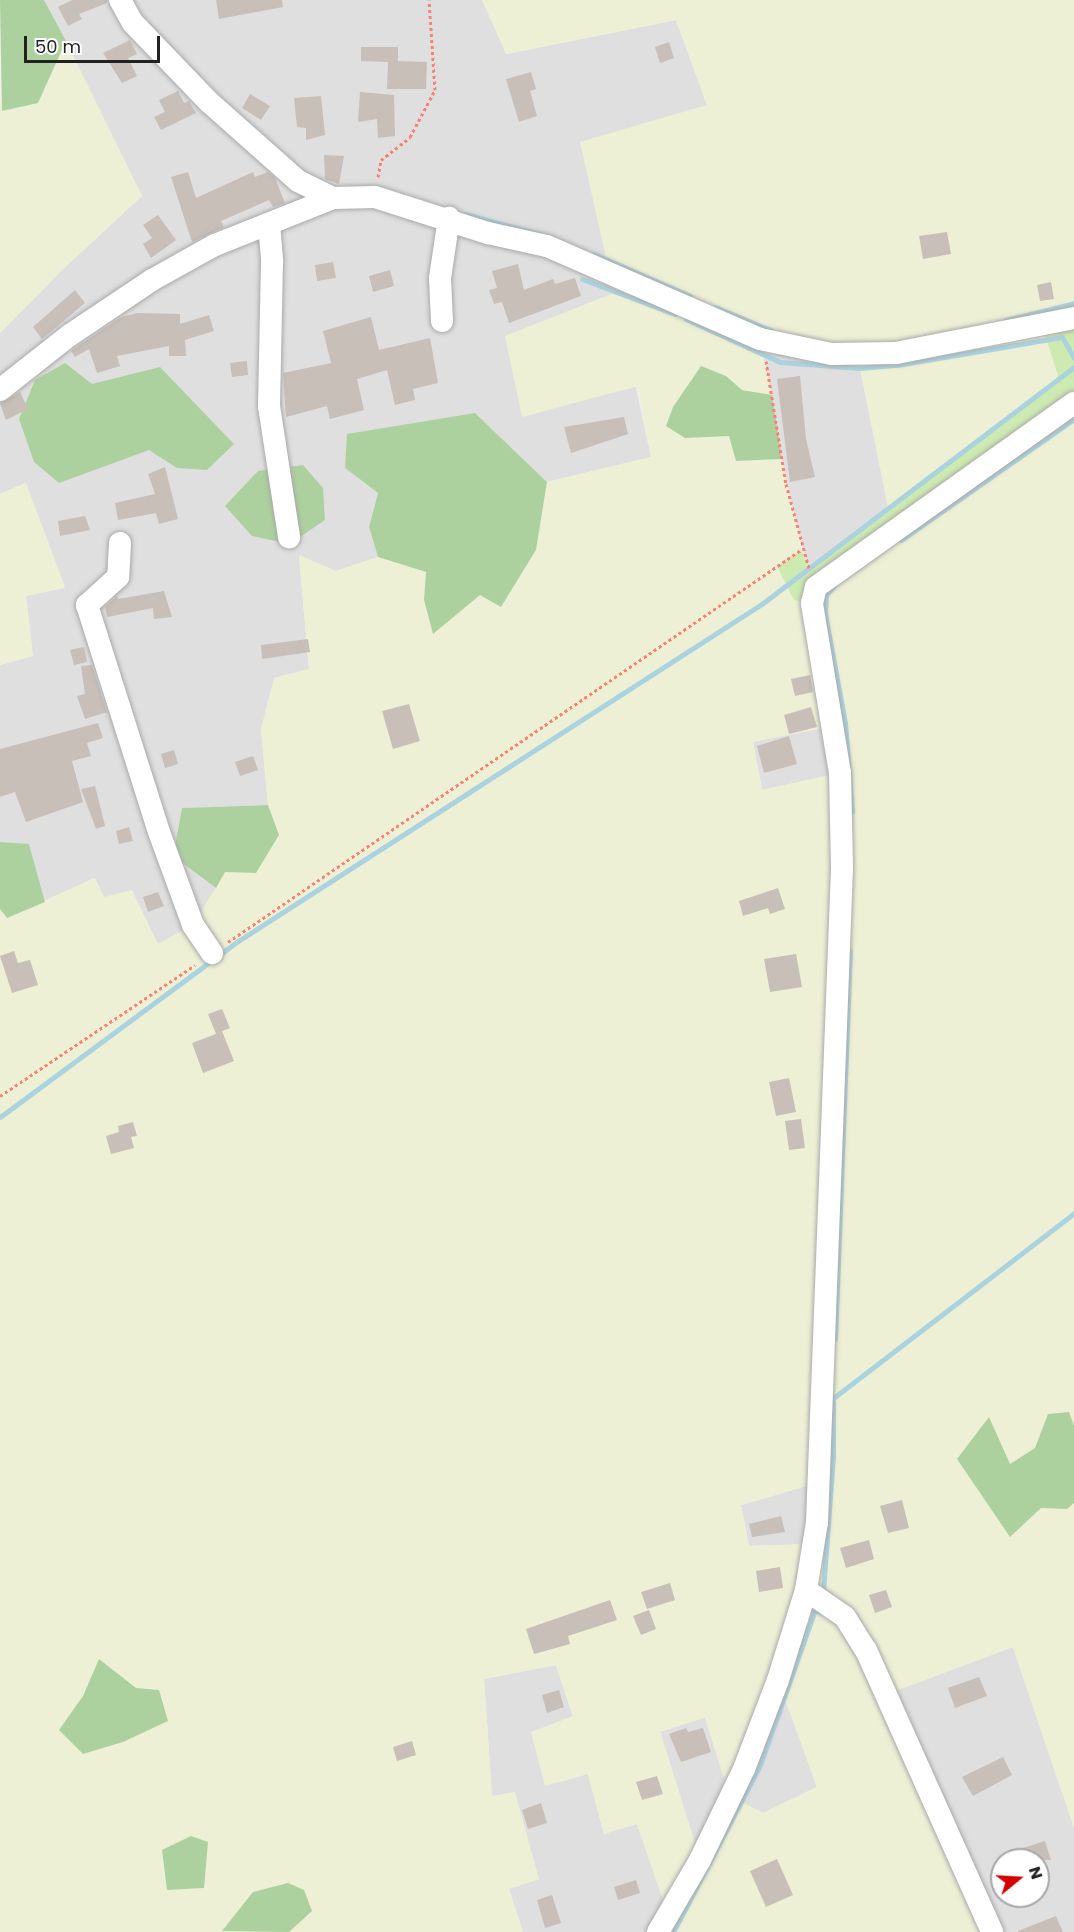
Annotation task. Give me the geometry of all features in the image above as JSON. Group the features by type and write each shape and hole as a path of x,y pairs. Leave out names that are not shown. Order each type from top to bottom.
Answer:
{"street":[{"path":"120,0 133,23 209,102 298,181 333,198"},
{"path":"0,390 70,335 152,280 215,245 333,198 375,197 449,218 488,233 547,246 760,339 831,354 896,353 1074,318"},
{"path":"442,321 440,278 449,218"},
{"path":"269,224 272,262 269,406 289,537"},
{"path":"658,1932 700,1860 744,1768 778,1680 806,1590 817,1522 822,1454 819,1389 842,868 840,773 814,595 816,586 834,571 1074,403"},
{"path":"120,543 118,577 87,605 159,832 193,925 212,953"},
{"path":"806,1590 845,1617 866,1650 992,1932"}],"path":[{"path":"375,197 381,160 410,137 435,90 429,0"},
{"path":"0,1096 801,550 766,365"}],"shaded area":[{"path":"44,0 482,0 507,54 676,20 707,105 611,273 651,457 547,482 475,413 345,468 378,493 369,527 378,557 336,571 299,556 309,669 261,729 268,805 182,808 173,856 216,888 193,925 158,944 104,897 94,878 45,902 29,845 0,842 0,665 33,656 26,596 64,588 25,483 0,494 0,333 64,268 142,196"},
{"path":"760,339 857,353 888,507 808,567 786,484"},
{"path":"834,725 840,773 762,790 753,742"},
{"path":"820,1482 814,1544 749,1546 741,1505"},
{"path":"1013,1647 1074,1828 1074,1932 992,1932 887,1694"},
{"path":"556,1665 573,1716 545,1785 588,1774 604,1834 637,1823 674,1932 523,1932 509,1889 539,1879 492,1796 484,1679"},
{"path":"778,1680 817,1787 763,1813 731,1797 700,1860 660,1732 705,1717 730,1796"}],"green space":[{"path":"0,0 44,0 66,41 38,103 2,111"},
{"path":"482,0 1074,0 1074,318 1042,325 1059,379 888,507 857,353 760,340 772,395 742,390 726,376 685,438 730,436 736,461 782,459 801,550 777,566 794,600 1074,403 1074,1828 1013,1647 887,1694 992,1932 674,1932 637,1824 604,1834 588,1774 545,1786 531,1732 573,1716 556,1665 484,1679 492,1796 515,1792 539,1879 509,1889 523,1932 0,1932 0,910 7,917 95,878 104,897 132,890 158,944 193,925 225,872 279,835 268,805 261,729 274,678 309,669 299,555 336,571 378,557 426,572 424,600 434,633 480,594 501,607 536,550 547,482 651,457 638,386 522,417 505,336 614,293 580,142 707,105 676,20 506,54","holes":["834,726 840,773 762,790 753,742","820,1482 813,1544 749,1546 741,1505","779,1681 817,1787 763,1813 731,1797","705,1718 730,1797 700,1859 660,1731"]},
{"path":"66,41 142,196 64,268 0,333 0,100 3,111 38,103"},
{"path":"1074,318 1074,403 812,603 794,600 777,566 801,550 809,567 1059,379 1042,325"},
{"path":"65,363 92,384 160,367 234,444 207,470 177,468 149,450 59,483 34,462 19,419 35,380"},
{"path":"701,366 726,376 742,390 772,395 782,459 736,461 729,436 685,438 666,426 673,407"},
{"path":"475,413 547,482 536,550 501,607 480,595 433,634 424,600 426,572 378,557 369,527 378,493 345,468 347,434"},
{"path":"303,465 323,488 325,520 300,537 285,543 252,536 225,506 258,471"},
{"path":"26,483 65,587 26,596 33,656 0,665 0,494"},
{"path":"268,805 279,835 256,873 225,872 216,888 173,856 182,808"},
{"path":"0,842 29,844 45,902 7,918 0,909"},
{"path":"1069,1412 1074,1426 1074,1503 1067,1509 1041,1508 1010,1537 957,1459 989,1417 1010,1464 1035,1448 1048,1414"},
{"path":"99,1659 136,1688 159,1690 168,1721 123,1742 83,1754 59,1730 83,1696"},
{"path":"191,1836 208,1842 204,1888 167,1890 162,1850"},
{"path":"288,1883 304,1890 312,1911 289,1932 222,1931 253,1892"}],"building":[{"path":"72,0 107,0 107,3 79,14 82,19 68,26 58,7"},
{"path":"216,0 282,0 283,7 219,19"},
{"path":"130,40 137,54 128,58 137,76 122,83 103,53"},
{"path":"669,42 674,58 660,63 655,47"},
{"path":"361,47 398,47 398,61 427,62 426,89 387,89 388,62 361,61"},
{"path":"531,72 536,89 530,91 537,116 519,122 506,79"},
{"path":"178,91 184,103 189,101 196,113 161,130 154,117 165,112 159,100"},
{"path":"360,92 394,95 395,136 378,138 377,119 358,122"},
{"path":"250,94 270,106 261,120 242,108"},
{"path":"321,96 325,135 306,140 306,128 297,127 294,98"},
{"path":"324,155 344,156 339,184 325,179"},
{"path":"188,172 196,198 253,172 255,177 268,172 275,178 285,203 273,207 269,200 221,221 224,227 192,242 171,177"},
{"path":"158,215 176,240 151,258 143,244 152,238 143,225"},
{"path":"947,232 951,254 923,259 919,236"},
{"path":"333,262 336,278 317,281 315,265"},
{"path":"518,264 524,290 553,279 555,284 575,278 581,296 509,323 502,302 494,304 489,290 497,288 492,271"},
{"path":"390,270 394,286 373,292 369,276"},
{"path":"1051,282 1054,299 1040,301 1037,285"},
{"path":"75,290 85,303 42,339 33,327"},
{"path":"138,313 180,314 180,324 209,315 214,331 185,340 186,356 169,356 169,346 117,356 120,366 97,373 89,349 75,357 71,351 121,317"},
{"path":"371,317 379,350 430,338 438,383 413,389 415,400 395,405 387,370 357,379 364,410 330,419 327,406 286,417 283,373 331,363 323,331"},
{"path":"247,361 248,375 232,377 230,363"},
{"path":"800,376 806,439 815,477 790,482 777,379"},
{"path":"20,392 28,409 6,420 0,403"},
{"path":"624,417 628,434 571,453 564,427"},
{"path":"165,467 178,519 159,524 156,513 118,520 115,503 155,494 148,474"},
{"path":"85,516 90,530 60,536 58,521"},
{"path":"164,591 172,617 154,619 153,608 107,617 105,607 117,596 118,599"},
{"path":"308,639 310,652 262,659 261,645"},
{"path":"84,647 87,662 74,665 70,650"},
{"path":"92,665 107,712 85,719 77,696 85,694 81,666"},
{"path":"810,675 813,692 795,696 791,679"},
{"path":"409,704 420,741 393,749 382,711"},
{"path":"811,707 817,727 789,734 784,715"},
{"path":"98,723 103,738 87,743 91,756 72,761 83,802 26,822 15,792 0,797 0,749"},
{"path":"789,736 797,764 764,773 757,746"},
{"path":"174,750 178,764 165,768 161,754"},
{"path":"253,756 258,770 240,776 235,762"},
{"path":"95,786 105,826 96,829 81,789"},
{"path":"129,827 133,841 119,844 116,831"},
{"path":"778,888 785,909 770,914 768,908 743,916 739,901"},
{"path":"158,892 164,906 148,912 143,897"},
{"path":"14,951 18,963 30,960 38,985 12,993 0,956"},
{"path":"796,954 802,987 770,992 764,959"},
{"path":"222,1009 230,1028 222,1031 234,1061 203,1073 192,1043 216,1034 208,1014"},
{"path":"789,1078 796,1112 776,1116 769,1082"},
{"path":"801,1119 805,1148 789,1150 785,1121"},
{"path":"133,1122 137,1136 131,1137 134,1148 111,1154 106,1136 119,1132 118,1126"},
{"path":"902,1500 909,1528 888,1533 880,1506"},
{"path":"781,1516 785,1532 752,1537 749,1524"},
{"path":"869,1540 874,1559 846,1568 840,1548"},
{"path":"780,1567 783,1588 759,1592 756,1571"},
{"path":"670,1583 675,1600 647,1609 641,1592"},
{"path":"886,1590 892,1607 875,1613 869,1595"},
{"path":"610,1600 617,1620 568,1636 570,1644 534,1654 526,1629"},
{"path":"649,1610 656,1629 641,1635 633,1616"},
{"path":"979,1677 987,1696 955,1708 948,1688"},
{"path":"559,1690 564,1707 547,1713 542,1695"},
{"path":"686,1728 688,1732 703,1728 711,1752 681,1762 669,1734"},
{"path":"412,1741 416,1755 397,1761 393,1747"},
{"path":"1003,1757 1012,1775 973,1796 962,1777"},
{"path":"657,1776 663,1794 642,1800 636,1782"},
{"path":"541,1803 547,1823 528,1829 522,1810"},
{"path":"1045,1841 1047,1848 1023,1848"},
{"path":"777,1859 793,1895 766,1907 750,1871"},
{"path":"636,1880 640,1893 618,1900 614,1887"},
{"path":"552,1895 561,1923 545,1928 537,1900"},
{"path":"1056,1916 1063,1932 1018,1932 1018,1931"}],"waterway":[{"path":"465,214 543,235"},
{"path":"594,254 690,296"},
{"path":"582,279 675,314"},
{"path":"1006,320 1074,303"},
{"path":"715,307 770,330"},
{"path":"686,319 780,362 860,368 897,365 1062,337 1074,358"},
{"path":"0,1117 238,941 763,603 1074,367"},
{"path":"901,540 1074,419"},
{"path":"834,586 826,595 825,614 845,723 852,812"},
{"path":"835,1339 850,950"},
{"path":"832,1399 1074,1213"},
{"path":"823,1592 833,1456 833,1402"},
{"path":"673,1932 760,1765 815,1610 820,1612"}]}
